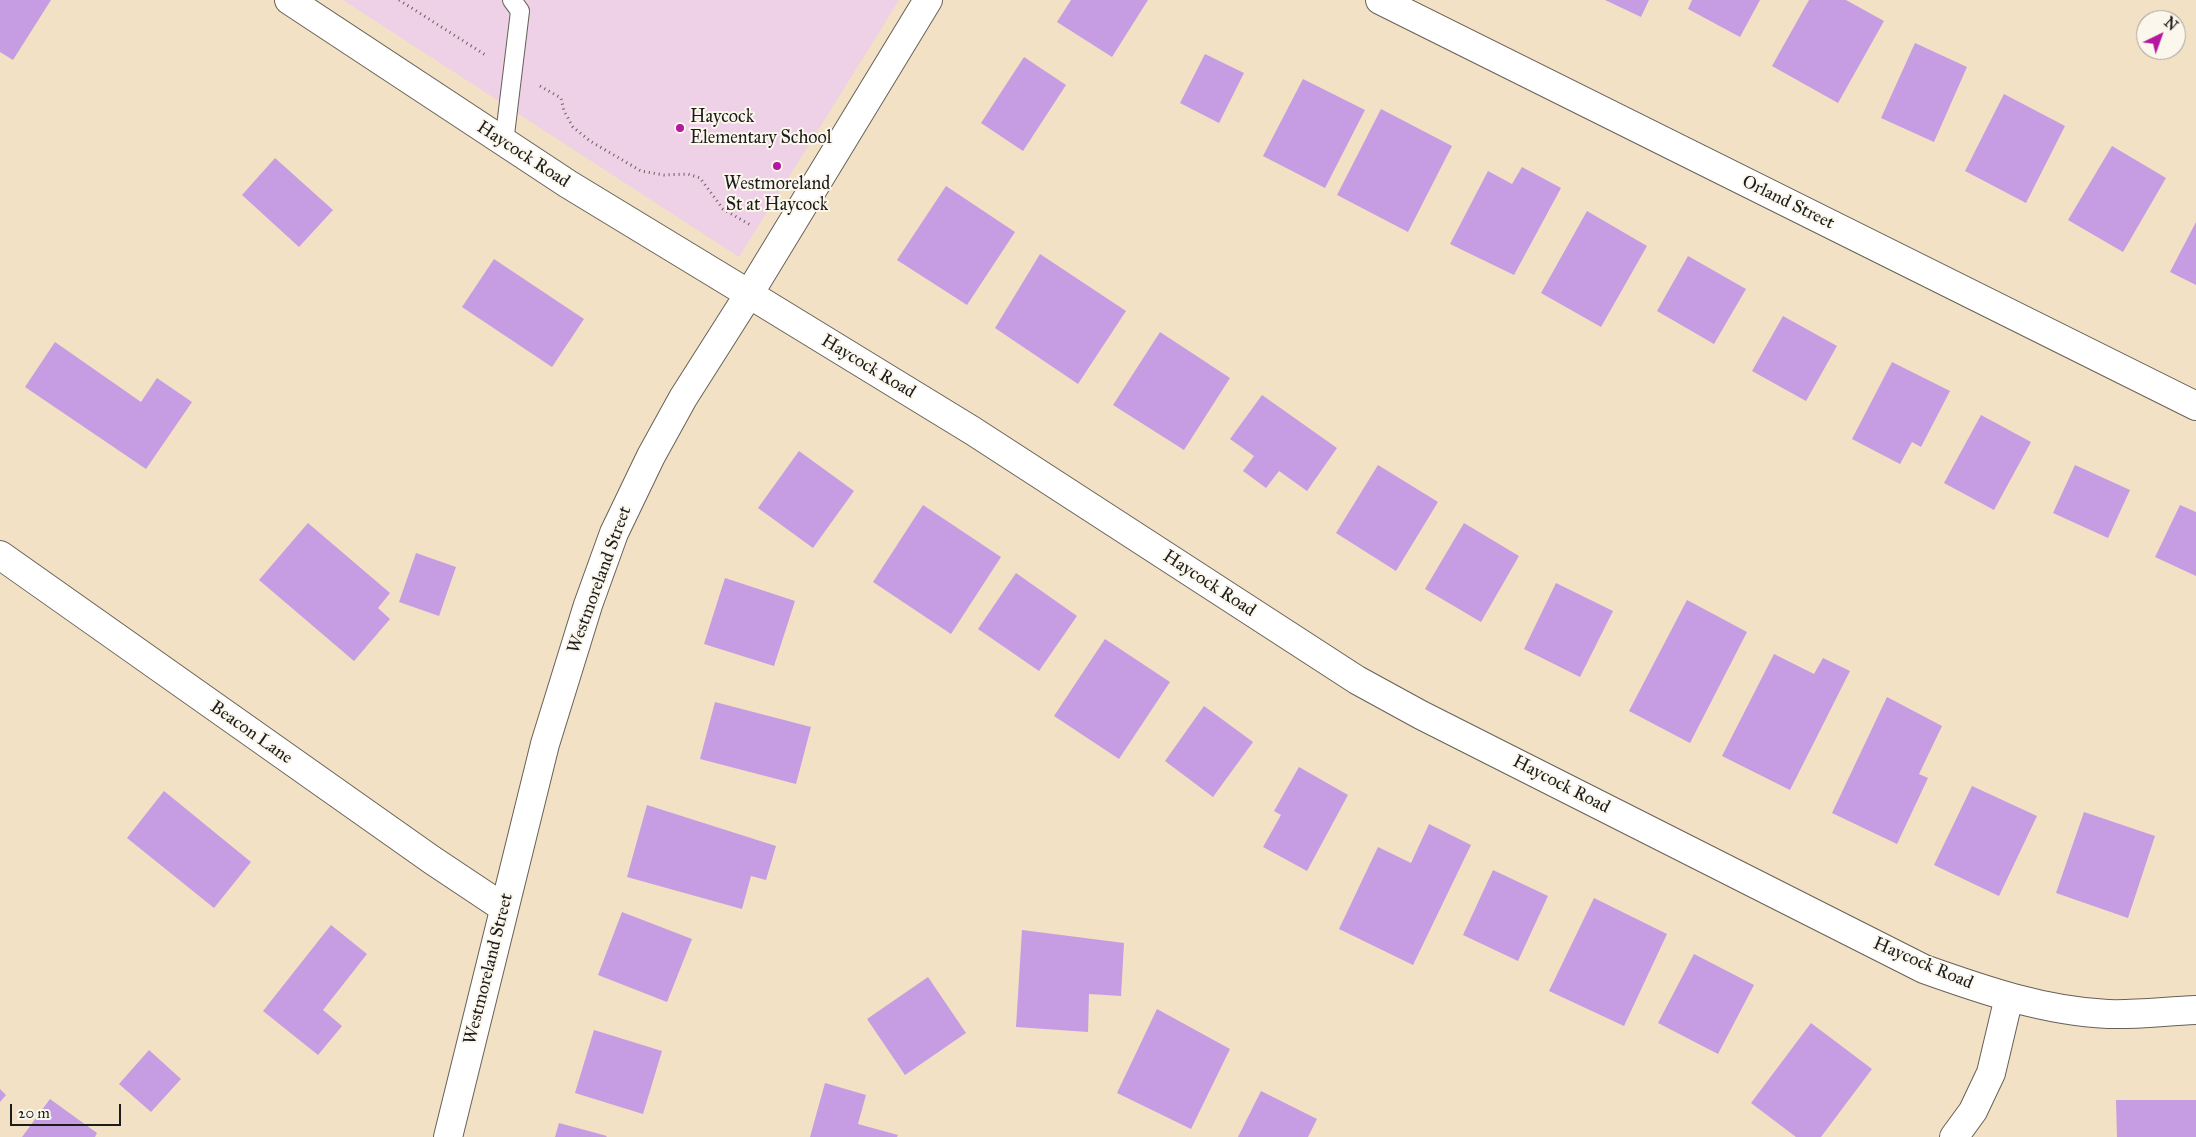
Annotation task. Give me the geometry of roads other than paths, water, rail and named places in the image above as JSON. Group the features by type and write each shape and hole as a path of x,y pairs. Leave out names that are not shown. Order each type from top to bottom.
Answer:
{"street":[{"name":"Haycock Road","path":"289,0 568,184 972,431 1357,680 1438,724 1924,968 2009,997 2062,1009 2108,1014 2196,1010"},
{"name":"Orland Street","path":"1380,0 2196,406"},
{"name":"Westmoreland Street","path":"448,1137 545,744 588,605 614,533 651,456 678,406 749,294 926,1"},
{"name":"Beacon Lane","path":"0,555 432,860 504,908"},
{"path":"1954,1137 1973,1111 1991,1073 2009,997"}],"lane":[{"path":"504,143 515,72 520,11 512,0"}],"place":[{"name":"Haycock Elementary School","path":"680,128"},
{"name":"Westmoreland St at Haycock","path":"777,166"}]}
